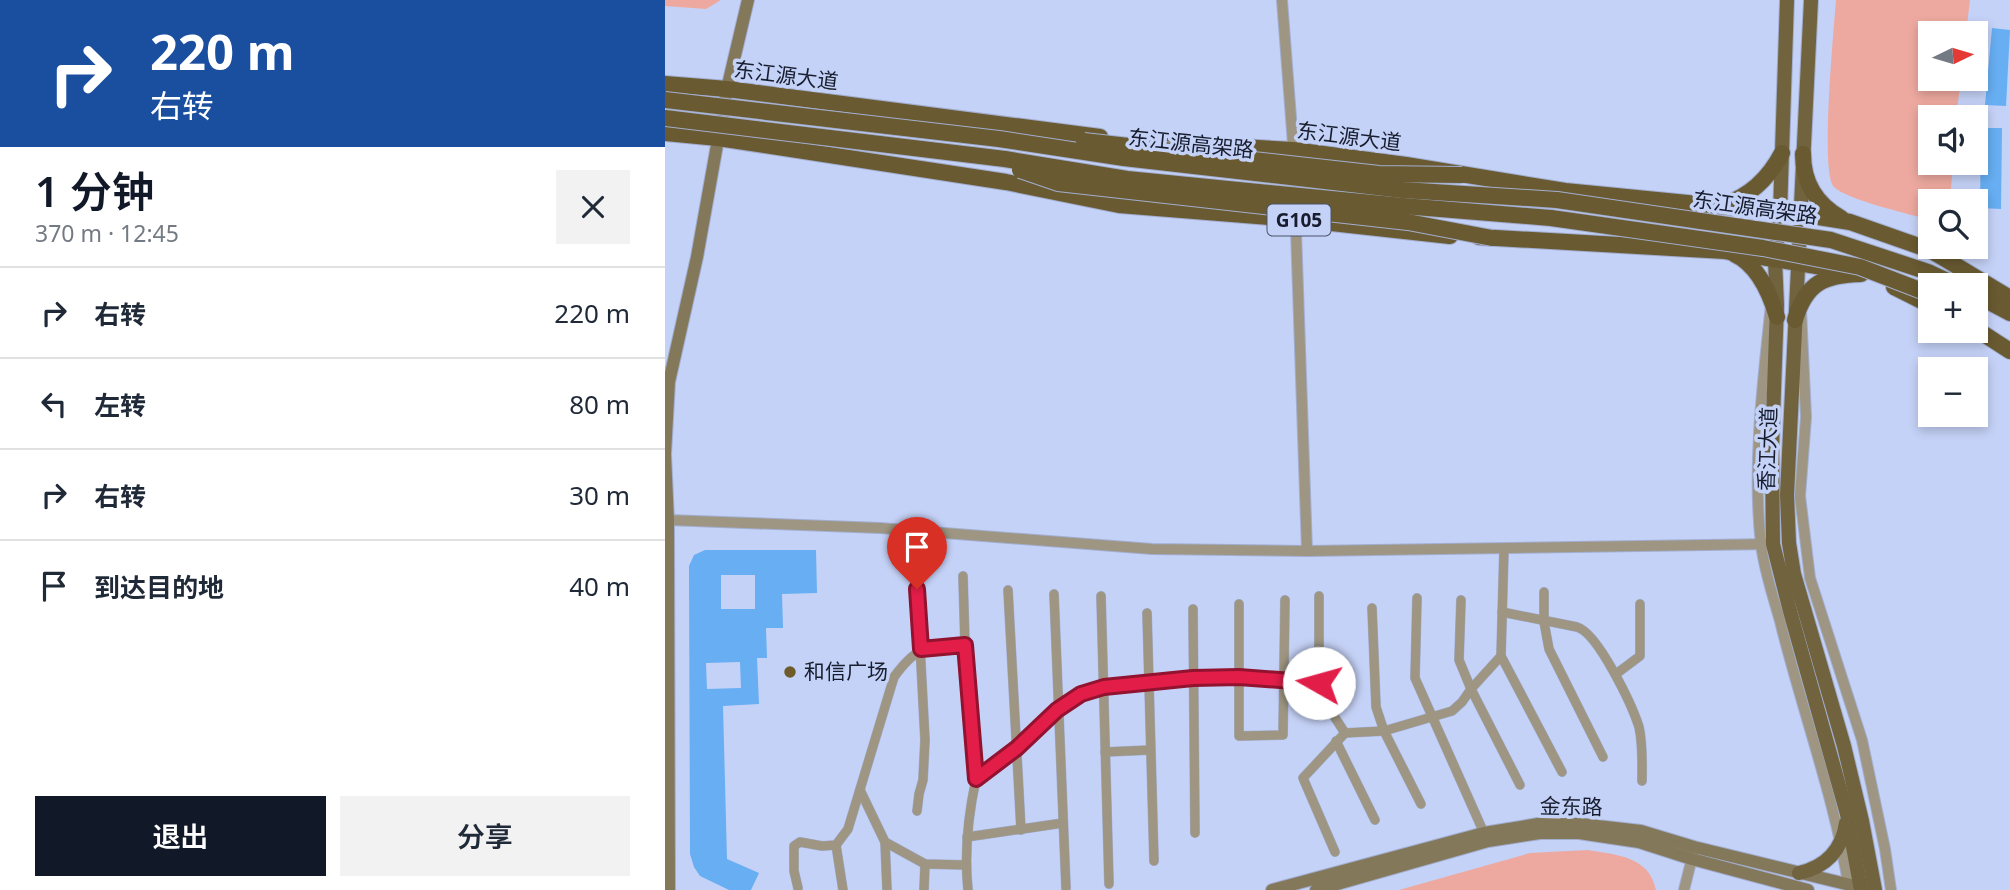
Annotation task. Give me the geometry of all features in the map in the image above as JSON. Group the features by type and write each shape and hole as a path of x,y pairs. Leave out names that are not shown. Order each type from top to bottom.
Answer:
{"highway":[{"name":"东江源大道","path":"665,84 727,89 1131,141 1293,150 1565,191 1800,214 1850,222 1930,250 2010,298"},
{"name":"东江源高架路","path":"665,100 1402,190 1557,200 1831,240 1930,273"},
{"name":"东江源高架路","path":"665,118 981,156 1126,179 1551,218 1763,248 1860,267 1918,289"},
{"name":"G105","path":"665,133 718,138 1006,182 1119,205 1295,219 1439,235 1725,251 1861,274 1918,299"},
{"path":"999,139 1077,141 1380,174 1462,175"},
{"path":"1720,206 1740,199 1758,187 1772,171 1782,153"},
{"path":"1803,154 1805,174 1817,200 1832,213 1850,222"},
{"path":"981,156 1058,183 1408,222 1492,238"},
{"path":"1725,251 1743,259 1752,267 1771,299 1777,317"},
{"path":"1795,320 1801,303 1812,288 1826,278 1861,274"},
{"path":"1988,301 2010,313"},
{"path":"1988,324 2010,337"},
{"path":"1988,336 2010,351"}],"main road":[{"path":"669,890 668,520 665,454 669,382 697,257 727,89 748,0"},
{"path":"1787,0 1780,213 1775,260 1777,317 1767,544 1790,611 1847,814 1861,889"},
{"name":"香江大道","path":"1811,0 1787,495 1789,543 1802,607 1844,746 1862,821 1861,889"},
{"path":"1799,873 1823,863 1840,844 1845,833 1847,814"},
{"name":"金东路","path":"1272,890 1483,833 1538,824 1580,824 1641,831 1693,853 1808,890"},
{"name":"金东路","path":"1316,890 1488,841 1540,833 1579,833 1639,842 1799,873 1861,889"}],"street":[{"path":"1282,0 1293,150 1307,551"},
{"path":"1775,260 1762,382 1760,437 1767,544 1784,637 1826,782 1840,844 1861,889"},
{"path":"1800,264 1807,416 1800,496 1810,578 1862,740 1891,890"},
{"path":"668,520 880,528 1152,549 1307,551 1767,544"},
{"path":"1504,549 1501,656 1562,772"},
{"path":"963,576 965,645 976,779 967,837 968,890"},
{"path":"917,589 924,753 923,780 917,811"},
{"path":"1008,590 1021,830"},
{"path":"1544,592 1544,622 1549,649 1603,757"},
{"path":"1054,594 1066,888"},
{"path":"1101,596 1109,884"},
{"path":"1319,596 1319,683 1330,710 1345,733"},
{"path":"1417,598 1415,678 1483,833"},
{"path":"1240,604 1239,736 1283,735 1285,600"},
{"path":"1461,600 1459,660 1520,785"},
{"path":"1616,674 1640,656 1640,604"},
{"path":"1193,608 1195,833"},
{"path":"1372,608 1376,707 1384,731 1421,804"},
{"path":"1502,612 1585,629 1616,674 1639,727 1642,781"},
{"path":"1147,613 1154,860"},
{"path":"843,890 836,845 848,829 894,677 908,658 921,649 965,645"},
{"path":"1335,852 1303,778 1345,733 1384,731 1452,711 1501,656"},
{"path":"976,779 1017,748 1057,710 1081,694 1104,687 1193,678 1239,677 1319,683"},
{"path":"1336,741 1375,820"},
{"path":"1105,752 1150,750"},
{"path":"860,790 885,842 887,890"},
{"path":"967,837 1063,823"},
{"path":"798,888 794,871 794,846 800,842 822,846 836,845"},
{"path":"885,842 925,864 966,865"},
{"path":"1684,890 1693,853"},
{"path":"924,890 925,864"}],"shaded area":[{"path":"665,0 721,0 706,9 665,6"},
{"path":"1836,0 1970,0 1967,21 1918,21 1918,91 1959,91 1958,105 1918,105 1918,175 1952,175 1951,189 1918,189 1918,217 1865,202 1834,187 1828,155"},
{"path":"1588,850 1620,856 1639,864 1647,870 1656,890 1399,890 1530,853"}],"building":[{"path":"1992,28 2010,30 2006,106 1985,105"},
{"path":"1988,128 2002,128 2001,209 1988,208 1988,189 1980,189 1980,175 1988,175"},
{"path":"705,550 816,550 817,593 782,594 783,628 766,628 767,658 757,658 759,704 723,706 727,859 759,873 751,890 729,890 700,876 690,854 689,566 694,555","holes":["721,575 755,575 755,609 721,609","740,662 741,688 707,689 706,663"]}],"place":[{"name":"和信广场","path":"790,672"}],"route":[{"path":"917,589 921,649 965,645 976,779 1017,748 1057,710 1081,694 1104,687 1193,678 1239,677 1319,683"}]}
